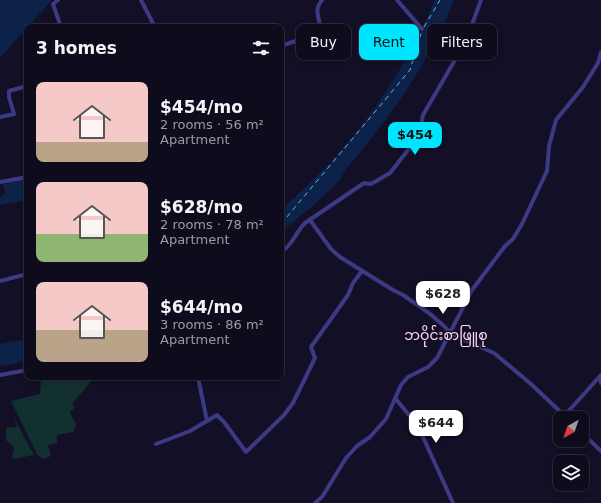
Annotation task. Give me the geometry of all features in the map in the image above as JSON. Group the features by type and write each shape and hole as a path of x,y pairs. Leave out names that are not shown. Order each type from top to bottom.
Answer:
{"street":[{"path":"58,0 53,4 60,24"},
{"path":"141,0 153,24"},
{"path":"284,45 310,36 320,30 320,20 317,6 322,0"},
{"path":"398,0 422,29"},
{"path":"284,250 288,248 299,229 310,220 364,183 372,184 390,173 407,152 419,136 423,115 466,41 481,0"},
{"path":"315,503 322,496 346,458 357,446 370,437 386,419 401,385 408,377 428,367 437,358 451,334 472,290 505,246 513,238 522,224 547,171 549,146 556,120 583,87 598,63 601,52"},
{"path":"0,117 14,114 9,92 24,87"},
{"path":"0,182 24,178"},
{"path":"310,220 331,249 340,257 403,295 429,313 451,334 494,353 532,384 560,411"},
{"path":"156,444 177,437 217,415 246,452 284,416 293,402 315,358 311,347 348,295 353,283 362,271"},
{"path":"0,281 24,275"},
{"path":"0,376 24,371"},
{"path":"571,411 601,376"},
{"path":"601,376 601,382"},
{"path":"199,380 208,421"},
{"path":"395,398 418,426 453,503"},
{"path":"589,440 601,451"}],"green space":[{"path":"41,380 92,380 72,404 75,407 70,412 76,425 73,432 57,435 57,443 48,445 51,456 43,459 38,456 11,401 40,394"},
{"path":"14,418 34,455 14,459 12,458 14,448 6,440 6,428 17,427"}],"water":[{"path":"0,0 52,0 30,24 24,24 24,31 0,58"},
{"path":"435,0 454,0 444,24 427,24 427,56 408,88 379,129 348,167 338,182 284,230 284,206 329,164 350,140 371,114 405,60 419,60 419,34"},
{"path":"24,179 24,201 0,205 0,197 5,193 3,184"},
{"path":"24,340 24,362 0,366 0,344"}],"ferry route":[{"path":"424,27 440,0"},
{"path":"284,220 410,70 422,30"}],"district":[{"name":"ဘဝိုင်းစာဖြူစု","path":"446,335"}]}
